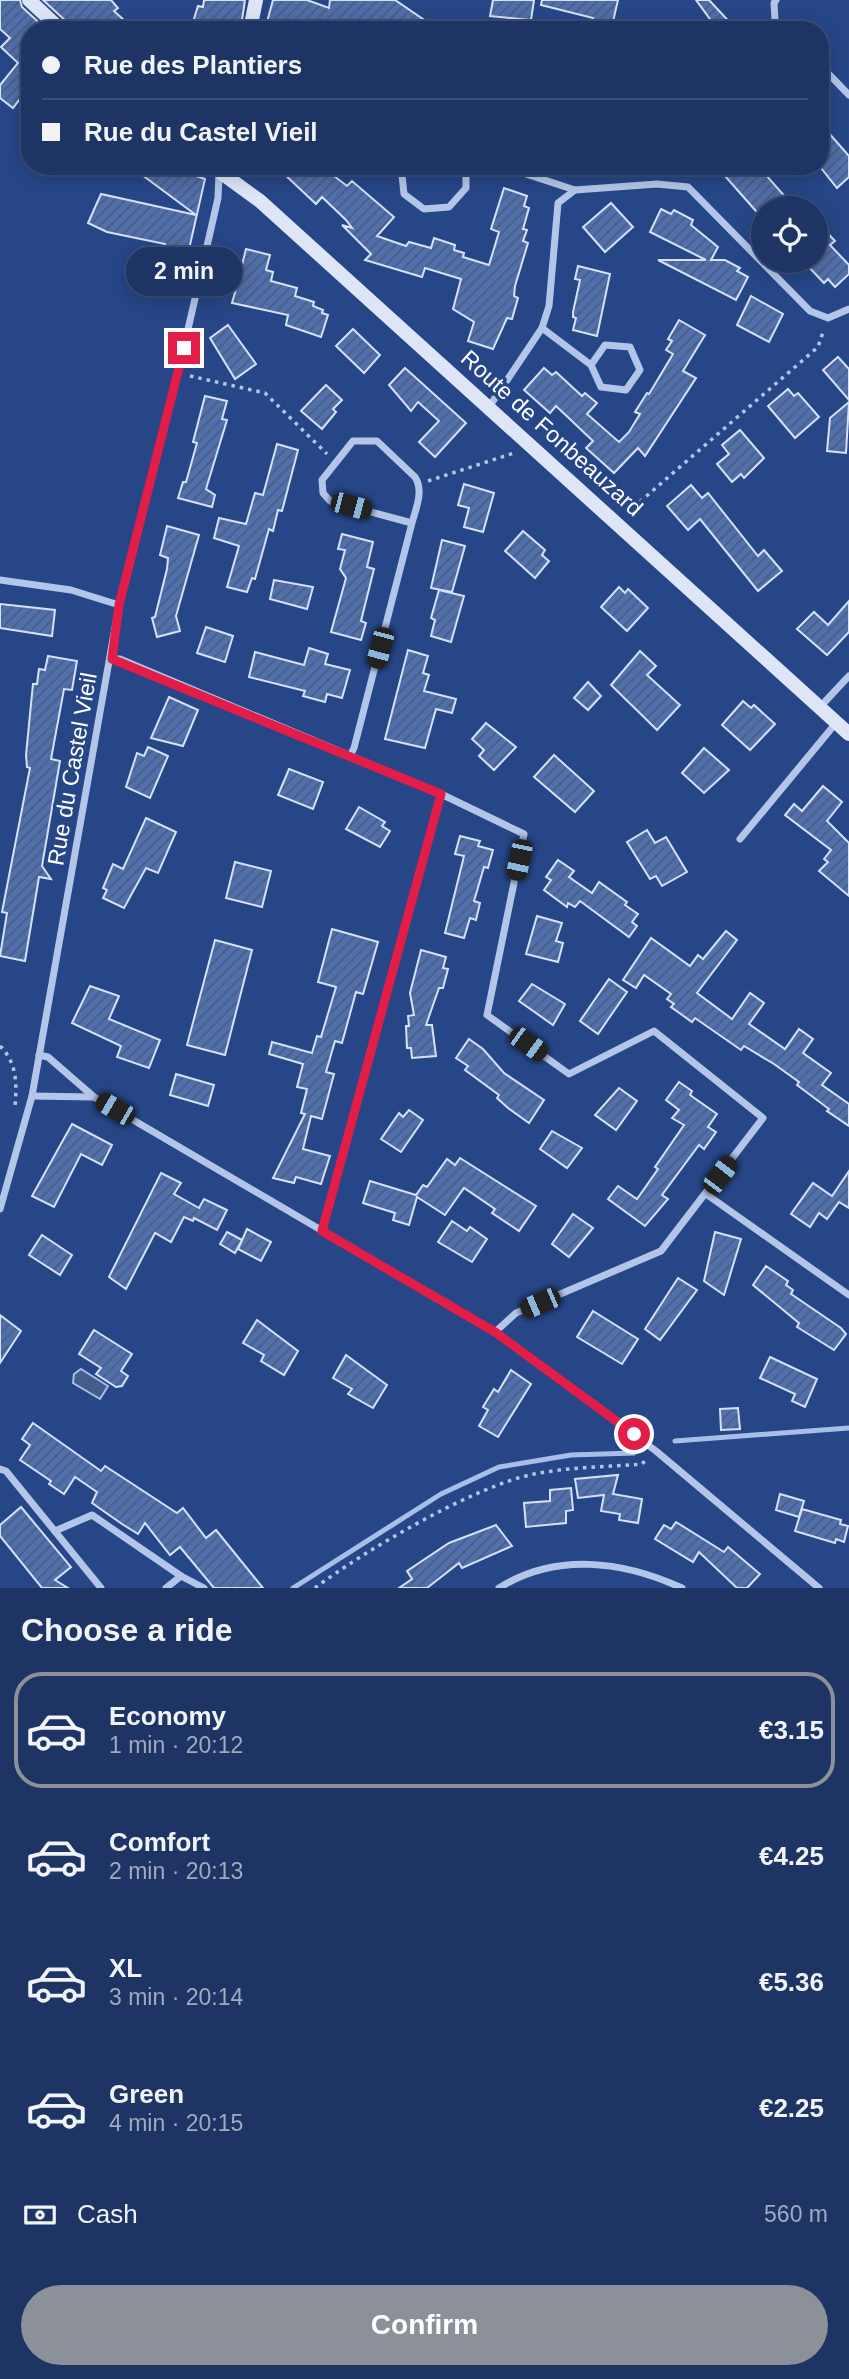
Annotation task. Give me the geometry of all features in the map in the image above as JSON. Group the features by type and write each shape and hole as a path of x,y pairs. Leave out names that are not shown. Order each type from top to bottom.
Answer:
{"street":[{"path":"29,0 51,21"},
{"path":"252,21 256,0"},
{"path":"776,0 776,21"},
{"path":"829,74 849,95"},
{"name":"Rue du Castel Vieil","path":"0,1209 32,1096 112,659 119,605 178,373 218,198 217,175"},
{"name":"Route de Fonbeauzard","path":"226,175 260,201 618,522 849,734"},
{"path":"401,175 404,194 424,209 449,207 466,188 466,175"},
{"path":"529,175 575,190 657,184 688,187 810,311 828,318 849,309"},
{"path":"489,407 542,328 548,306 558,204 575,190"},
{"path":"542,328 591,365 601,387 626,390 640,370 630,347 605,345 591,365"},
{"path":"349,756 412,523 419,484 377,442 363,439 353,442 322,480 323,493 330,501 412,523"},
{"path":"0,580 71,590 119,605"},
{"path":"112,659 441,794 524,834 487,1015 569,1074 654,1031 763,1118 661,1251 516,1313 495,1332"},
{"path":"820,707 849,676"},
{"path":"740,839 836,723"},
{"path":"322,1231 441,794"},
{"path":"39,1055 48,1057 94,1097 495,1332 656,1451 819,1588"},
{"path":"32,1096 94,1097"},
{"path":"0,1174 10,1177"},
{"path":"706,1194 849,1295"},
{"path":"0,1469 6,1471 102,1588"},
{"path":"55,1531 92,1515 181,1576 204,1588"},
{"path":"499,1588 550,1567 594,1562 642,1571 682,1588"},
{"path":"166,1588 181,1576"},
{"path":"803,1588 810,1582"}],"path":[{"path":"618,522 818,347 828,318"},
{"path":"178,373 265,393 335,462"},
{"path":"419,484 515,453 526,441"},
{"path":"0,1046 5,1051 18,1084 14,1113 27,1117"},
{"path":"315,1588 338,1571 449,1508 514,1479 537,1473 642,1464 656,1451"}],"water":[{"path":"81,1369 108,1386 100,1399 73,1383 74,1374"}],"building":[{"path":"0,0 20,0 22,7 37,21 21,21 21,100 13,108 0,98 0,85 18,63 1,47 10,38 0,29"},
{"path":"43,0 111,0 118,8 114,11 125,21 66,21"},
{"path":"204,0 245,0 242,21 193,21 198,6 203,7"},
{"path":"273,0 307,0 329,8 330,0 395,0 426,21 267,21"},
{"path":"493,0 534,0 531,20 490,16"},
{"path":"542,0 618,0 613,21 592,21 593,18 541,5"},
{"path":"696,0 709,0 729,21 711,21"},
{"path":"829,133 849,156 849,177 837,188 827,175 829,175"},
{"path":"142,175 193,175 205,179 187,258 163,252 165,244 107,232 88,223 101,194 196,215"},
{"path":"285,175 333,175 347,186 352,181 394,217 377,236 406,246 409,242 431,248 434,238 455,245 454,250 464,253 463,257 489,265 499,232 491,229 504,188 527,196 524,206 529,208 523,229 527,230 523,241 528,243 515,286 514,296 518,298 512,319 507,318 493,349 468,341 474,322 453,309 461,279 425,268 422,277 365,260 371,254 342,225 352,228 346,220 322,197 316,204"},
{"path":"726,175 766,175 784,196 751,196 751,205"},
{"path":"611,203 633,227 605,252 583,227"},
{"path":"661,209 671,214 674,210 693,220 691,225 718,247 711,260 725,260 740,268 737,271 748,277 736,300 658,260 706,260 650,232"},
{"path":"828,234 835,241 830,245 849,265 849,274 835,287 828,279 824,283 814,273 828,273"},
{"path":"246,249 270,255 266,270 273,272 271,281 297,288 295,296 314,302 313,306 328,315 321,337 286,325 288,315 232,303 236,289 229,287 235,263 242,265"},
{"path":"578,266 610,274 597,336 573,330 576,318 573,317 573,312 580,280 575,279"},
{"path":"751,296 783,314 769,342 737,325"},
{"path":"679,320 705,335 683,371 696,378 645,456 638,448 614,473 586,448 593,441 556,406 550,413 524,390 544,368 552,375 556,372 582,396 585,393 597,403 587,414 619,442 629,432 640,414 635,412 673,354 666,350 672,341 668,339"},
{"path":"228,325 256,364 235,379 210,338"},
{"path":"353,329 380,355 364,373 336,346"},
{"path":"838,357 849,369 849,400 823,370"},
{"path":"405,368 466,423 435,457 419,442 439,421 418,402 411,411 389,385"},
{"path":"326,385 342,400 333,409 336,412 322,429 301,411"},
{"path":"788,389 794,396 798,393 819,417 795,438 768,406"},
{"path":"205,396 227,401 222,419 227,420 206,489 215,495 212,507 178,498 183,482 186,482 197,443 193,442"},
{"path":"849,402 846,453 827,451 830,418"},
{"path":"740,430 764,458 744,478 741,474 732,482 717,464 729,454 722,445"},
{"path":"277,444 298,450 282,511 278,510 273,531 269,529 255,579 252,578 247,592 227,587 239,546 214,538 219,518 246,524 255,493 263,495"},
{"path":"464,484 494,493 483,532 464,527 469,508 458,505"},
{"path":"691,485 702,498 708,493 758,556 764,550 782,571 758,591 700,519 688,530 667,506"},
{"path":"167,526 199,535 176,616 180,631 157,637 152,618 155,617 167,569 168,558 160,555"},
{"path":"523,531 545,550 542,555 549,561 535,578 505,551"},
{"path":"342,534 373,542 367,567 374,569 361,621 366,623 361,640 331,632 346,578 340,569 345,550 338,549"},
{"path":"442,540 465,546 452,592 431,588"},
{"path":"274,580 313,587 307,609 270,599"},
{"path":"619,587 625,593 628,589 648,608 627,631 601,607"},
{"path":"439,590 464,596 451,642 431,636 435,620 431,618"},
{"path":"849,601 849,632 827,655 797,629 814,612 828,625"},
{"path":"0,604 55,610 52,636 0,628"},
{"path":"206,627 233,636 225,662 197,653"},
{"path":"309,648 328,654 325,664 350,670 342,698 327,694 325,702 303,696 305,691 249,677 255,652 304,665"},
{"path":"408,650 428,656 423,673 429,675 424,691 456,699 452,713 436,709 425,748 385,739"},
{"path":"640,651 656,666 647,675 680,705 657,730 611,685"},
{"path":"48,656 77,661 72,690 64,689 51,759 60,761 42,866 51,879 39,877 25,961 0,956 7,913 2,912 30,768 27,767 26,755 33,684 37,684 39,669 45,670"},
{"path":"588,682 601,696 588,710 574,698"},
{"path":"169,697 198,710 183,746 151,738"},
{"path":"743,701 751,708 754,705 775,724 750,750 722,725"},
{"path":"486,723 516,747 494,770 479,756 484,750 472,739"},
{"path":"148,747 168,756 150,798 126,787 137,753 144,756"},
{"path":"704,748 729,770 704,793 682,773"},
{"path":"554,755 594,791 575,812 534,777"},
{"path":"289,769 323,782 313,809 278,795"},
{"path":"823,786 842,802 827,821 849,843 849,896 819,871 828,862 824,859 831,850 785,815 794,804 802,811"},
{"path":"359,807 385,822 382,826 390,831 380,847 346,829"},
{"path":"146,818 176,832 158,873 146,868 124,908 103,898 107,890 103,888 113,864 123,869"},
{"path":"647,830 655,843 666,837 687,872 662,886 656,876 650,879 627,842"},
{"path":"460,836 480,841 478,846 493,850 488,868 484,867 474,901 480,903 476,920 470,918 464,938 445,933 464,856 455,854"},
{"path":"558,860 574,871 569,877 592,893 599,882 627,902 625,905 638,914 632,922 637,926 629,937 580,901 575,907 568,903 567,907 544,890 551,880 546,877"},
{"path":"235,862 271,871 262,907 226,898"},
{"path":"537,916 562,923 556,941 563,943 558,962 526,954"},
{"path":"332,929 378,942 363,994 356,992 342,1043 335,1041 326,1072 334,1074 322,1119 311,1116 303,1149 330,1156 321,1184 296,1177 294,1183 273,1178 305,1114 301,1113 307,1089 297,1087 303,1064 269,1054 272,1042 312,1053 317,1036 321,1037 336,987 318,982"},
{"path":"726,931 737,940 697,993 732,1019 750,993 764,1003 749,1024 785,1049 799,1029 813,1039 803,1053 831,1073 822,1085 849,1104 849,1126 827,1111 829,1109 797,1085 799,1082 774,1064 744,1046 741,1050 695,1018 692,1022 671,1007 674,1004 667,999 671,994 644,975 636,988 623,980 651,938 690,966 698,955 703,959"},
{"path":"215,940 252,950 225,1055 187,1045"},
{"path":"421,950 446,957 443,968 448,969 443,988 439,988 426,1025 432,1025 436,1056 412,1058 411,1048 407,1048 406,1026 409,1026 408,1016 414,1015 410,993"},
{"path":"609,979 627,992 598,1034 580,1021"},
{"path":"532,984 565,1004 553,1025 519,1001"},
{"path":"90,986 119,996 109,1019 160,1040 149,1068 117,1057 121,1046 72,1023"},
{"path":"469,1039 483,1049 504,1073 544,1100 529,1123 497,1098 499,1095 465,1070 468,1066 456,1058"},
{"path":"176,1074 214,1085 208,1106 170,1095"},
{"path":"679,1082 692,1091 690,1095 717,1114 708,1127 716,1132 704,1149 699,1145 662,1195 668,1199 645,1226 608,1199 618,1186 637,1199 658,1169 655,1167 684,1125 672,1118 679,1110 666,1100"},
{"path":"619,1088 637,1101 616,1130 595,1115"},
{"path":"409,1110 423,1120 401,1152 381,1139 399,1113 403,1117"},
{"path":"72,1124 112,1145 102,1165 81,1154 54,1207 32,1196"},
{"path":"552,1131 582,1148 567,1168 540,1149"},
{"path":"460,1158 536,1206 519,1231 492,1213 495,1209 464,1188 445,1215 417,1197 409,1225 393,1220 395,1213 363,1203 370,1181 416,1195 423,1185 427,1187 447,1159 455,1165"},
{"path":"849,1171 849,1208 839,1202 827,1219 819,1213 810,1227 791,1214 813,1183 832,1196"},
{"path":"161,1173 181,1183 174,1194 199,1208 204,1199 227,1210 217,1230 194,1218 193,1221 184,1217 171,1242 155,1233 126,1289 109,1277"},
{"path":"573,1214 593,1228 569,1257 552,1244"},
{"path":"452,1221 467,1231 470,1227 487,1239 472,1262 438,1242"},
{"path":"247,1229 271,1242 261,1261 238,1249"},
{"path":"227,1232 242,1240 235,1253 220,1244"},
{"path":"715,1232 741,1239 724,1295 704,1281"},
{"path":"42,1235 72,1255 60,1275 29,1255"},
{"path":"766,1266 788,1281 786,1285 793,1290 791,1294 846,1334 834,1350 797,1327 799,1323 753,1285"},
{"path":"678,1278 697,1290 660,1340 645,1329"},
{"path":"593,1311 638,1339 622,1364 577,1337"},
{"path":"0,1315 21,1331 0,1363"},
{"path":"257,1320 298,1351 284,1375 261,1361 264,1355 243,1343"},
{"path":"94,1330 132,1354 121,1371 128,1376 122,1386 116,1387 96,1374 101,1368 79,1354"},
{"path":"346,1355 387,1385 373,1408 348,1394 352,1389 333,1378"},
{"path":"770,1357 817,1379 805,1407 792,1401 795,1394 760,1378"},
{"path":"511,1370 531,1384 498,1437 479,1426 488,1410 483,1407 494,1389 498,1392"},
{"path":"738,1408 740,1429 721,1430 720,1409"},
{"path":"33,1423 101,1471 105,1466 177,1513 183,1508 206,1538 216,1530 263,1588 214,1588 180,1547 170,1555 145,1523 138,1534 122,1524 92,1503 97,1492 75,1477 64,1494 49,1484 51,1481 20,1460 30,1445 22,1439"},
{"path":"618,1475 613,1494 642,1499 638,1523 619,1520 620,1514 601,1511 604,1495 578,1498 575,1479"},
{"path":"571,1488 573,1510 566,1511 566,1523 526,1527 524,1503 550,1501 550,1490"},
{"path":"780,1494 804,1501 799,1517 776,1510"},
{"path":"21,1507 71,1567 55,1580 68,1588 42,1588 0,1536 0,1525"},
{"path":"802,1509 841,1520 840,1524 848,1526 844,1542 836,1539 835,1543 795,1531"},
{"path":"676,1522 724,1552 728,1547 760,1574 747,1588 737,1588 699,1552 693,1562 655,1539 664,1525 671,1529"},
{"path":"496,1525 512,1546 462,1568 459,1563 427,1588 399,1588 412,1579 407,1571 449,1543"}],"waterway":[{"path":"675,1441 849,1428"},
{"path":"293,1588 441,1494 499,1467 571,1455 634,1453"}],"route":[{"path":"184,348 119,605 112,659 120,659 441,794 322,1231 495,1332 634,1434"}]}
